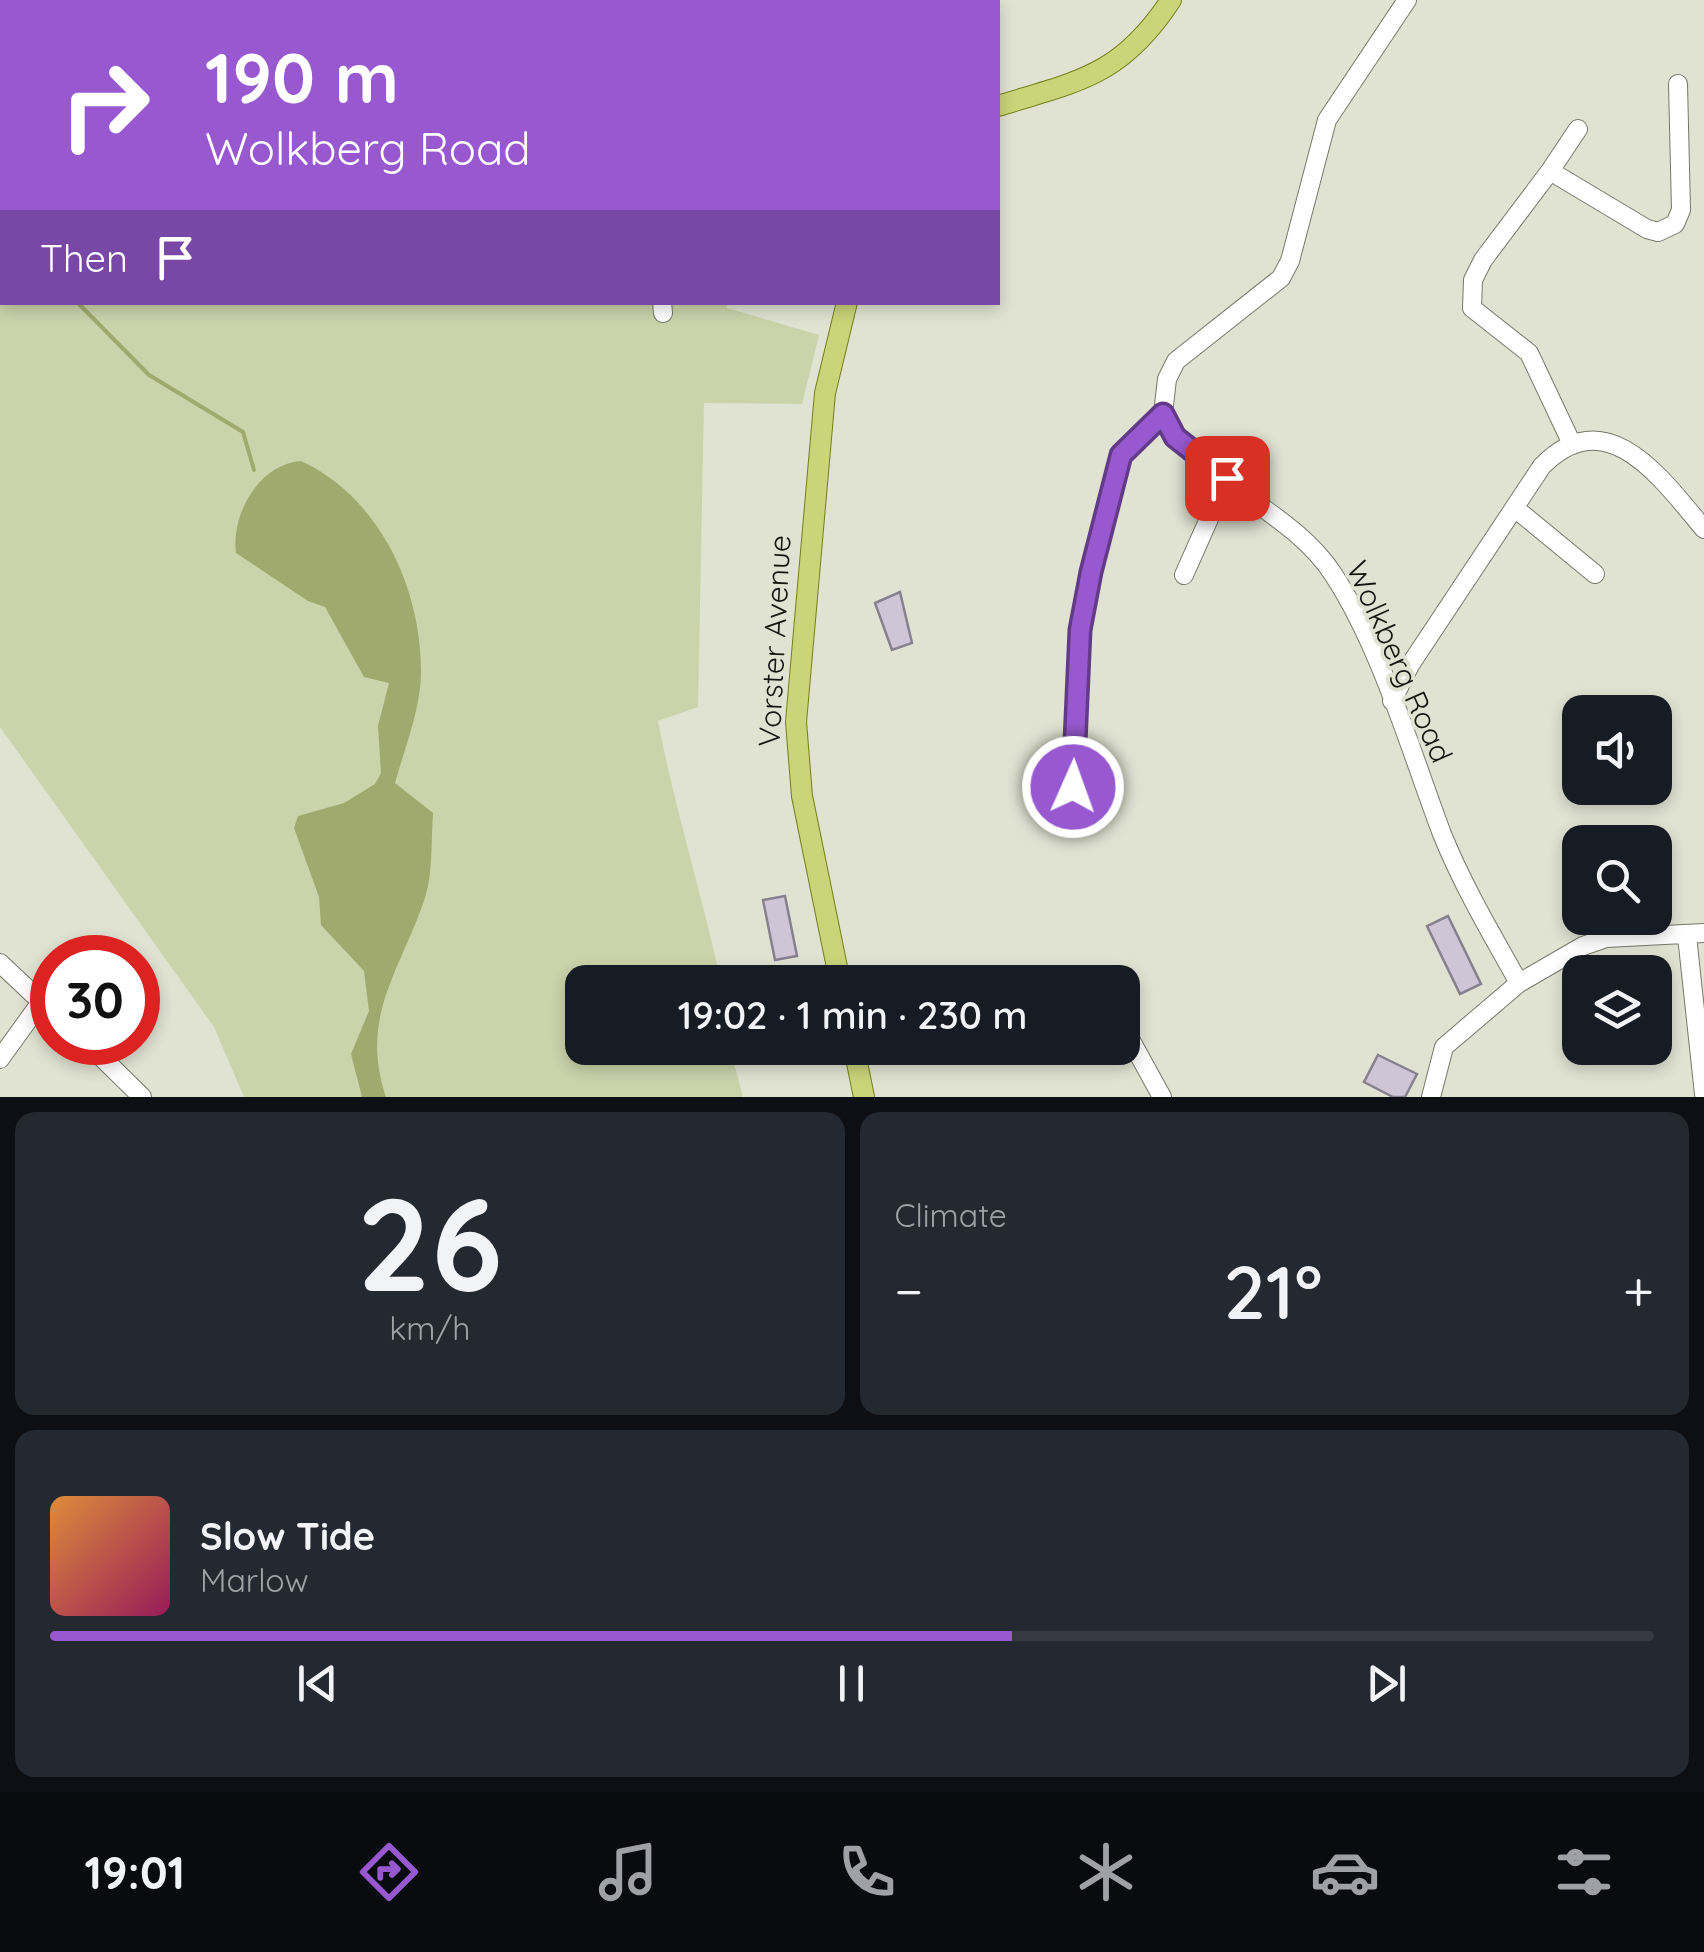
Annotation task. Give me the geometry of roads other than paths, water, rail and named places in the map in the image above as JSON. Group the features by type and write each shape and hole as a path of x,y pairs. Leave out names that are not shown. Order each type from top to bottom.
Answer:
{"main road":[{"path":"1000,105 1113,66 1138,45 1171,0"},
{"name":"Vorster Avenue","path":"837,965 802,796 796,722 826,393 846,305"},
{"path":"857,1065 864,1097"}],"street":[{"path":"1073,787 1080,630 1121,455 1163,414 1167,379 1176,361 1267,292 1290,261 1327,120 1407,0"},
{"path":"1550,171 1647,230 1658,232 1675,224 1681,210 1678,84"},
{"path":"1571,442 1529,353 1478,317 1470,295 1483,260 1578,129"},
{"name":"Wolkberg Road","path":"1163,414 1175,437 1292,529 1325,562 1392,702 1444,840 1519,983"},
{"path":"1392,702 1410,664 1542,466 1571,442 1608,440 1646,466 1704,529"},
{"path":"1184,575 1227,478"},
{"path":"1516,509 1595,574"},
{"path":"1382,679 1410,664"},
{"path":"1431,1097 1444,1047 1519,983 1582,946 1606,938 1696,934 1704,1094"},
{"path":"0,963 30,991"},
{"path":"0,1060 30,1026"},
{"path":"1140,1057 1162,1097"},
{"path":"109,1065 142,1097"}],"waterway":[{"path":"80,305 149,375 243,432 254,470"}]}
